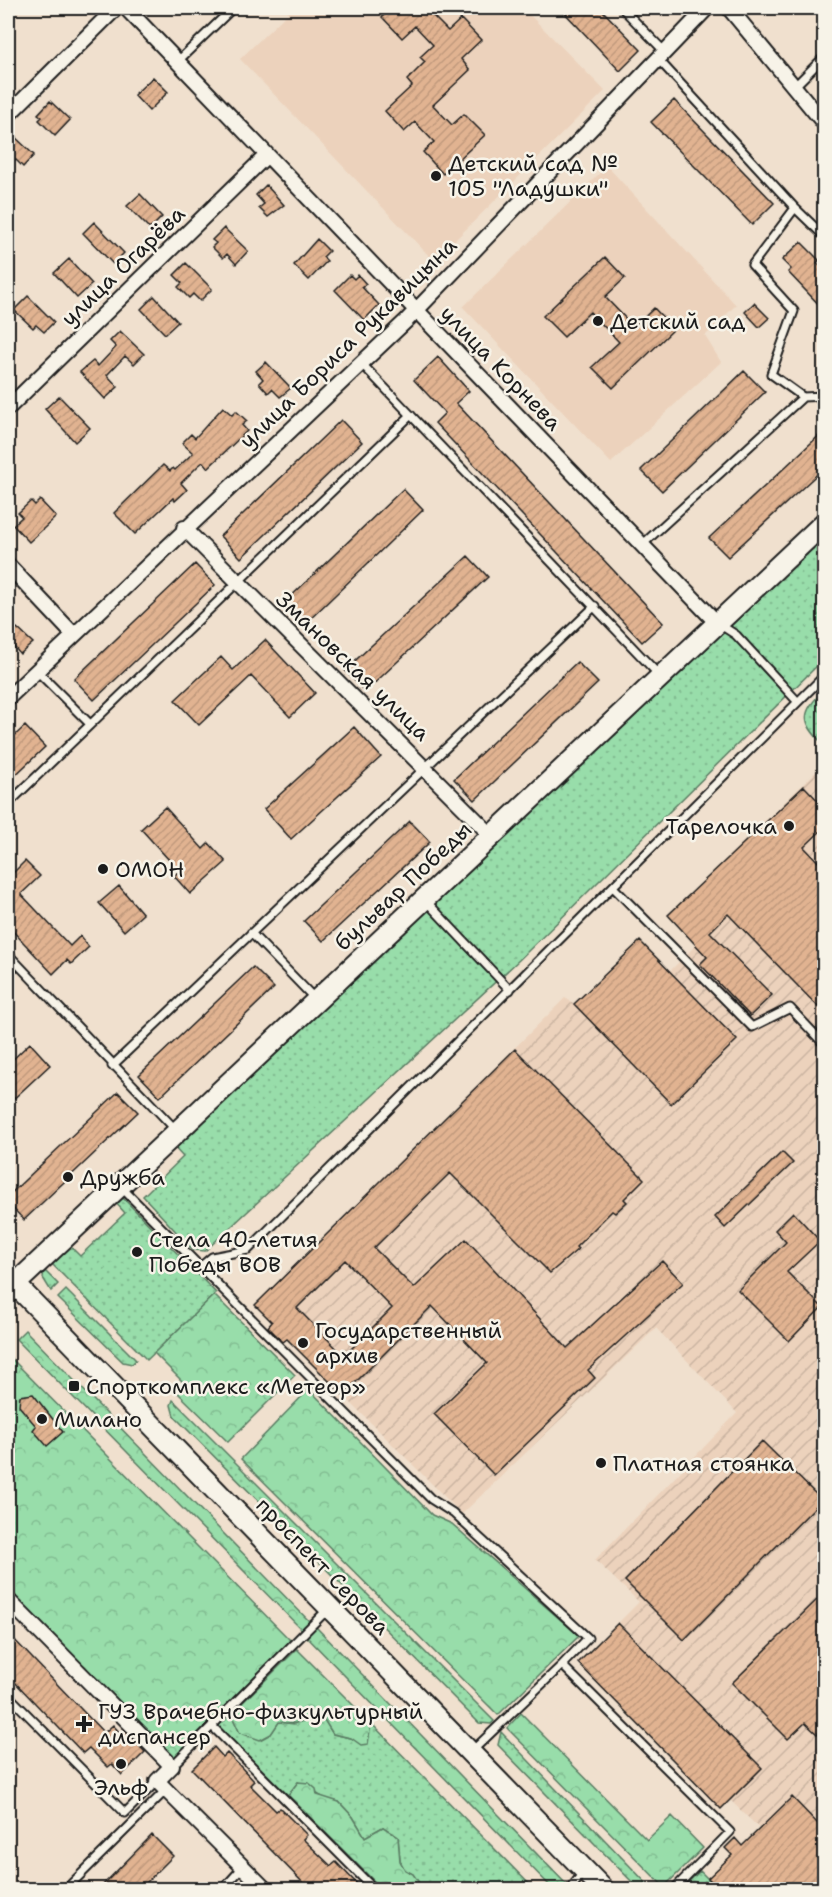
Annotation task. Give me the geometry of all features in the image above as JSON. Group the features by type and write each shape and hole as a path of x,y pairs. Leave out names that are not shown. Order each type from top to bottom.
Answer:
{"street":[{"path":"8,115 116,8"},
{"name":"улица Корнева","path":"126,8 179,60 267,155 716,622"},
{"name":"улица Бориса Рукавицына","path":"8,698 184,528 416,310 707,8"},
{"path":"729,8 825,123"},
{"name":"улица Огарёва","path":"8,408 267,155"},
{"name":"бульвар Победы","path":"10,1284 177,1131 716,622 825,523"},
{"name":"Змановская улица","path":"184,528 492,835"},
{"path":"8,565 73,634"},
{"name":"проспект Серова","path":"10,1284 330,1607 604,1890"},
{"path":"8,1600 172,1766 161,1786 266,1890"}],"lane":[{"path":"179,60 233,8"},
{"path":"622,8 661,56 795,208 825,236"},
{"path":"794,87 825,57"},
{"path":"795,208 752,265 794,311 771,374 803,397 825,396"},
{"path":"362,363 660,676"},
{"path":"642,544 803,397"},
{"path":"8,804 411,415"},
{"path":"112,1066 595,606"},
{"name":"улица Корнева","path":"716,622 736,635 798,702"},
{"path":"36,670 90,724"},
{"path":"199,1268 212,1257 249,1250 825,676"},
{"path":"613,887 752,1028 790,1008 825,1044"},
{"path":"424,899 510,990"},
{"path":"251,933 316,1001"},
{"path":"8,954 112,1066 177,1131"},
{"path":"119,1185 431,1499 453,1513 588,1638 471,1752"},
{"path":"172,1766 330,1607"},
{"path":"562,1665 730,1832 673,1890"},
{"path":"8,1695 125,1814 161,1786"},
{"path":"212,1726 375,1890"},
{"path":"64,1890 161,1786"},
{"path":"222,1890 243,1867"},
{"path":"569,1890 585,1870"}],"shaded area":[{"name":"Детский сад № 105 \"Ладушки\"","path":"293,8 523,8 605,91 434,261 240,59"},
{"name":"Детский сад","path":"607,166 736,305 705,336 721,362 611,463 463,307"},
{"path":"824,764 824,1819 819,1825 760,1829 730,1800 721,1809 691,1779 703,1768 680,1765 578,1663 639,1602 595,1560 737,1413 656,1328 462,1514 287,1339 282,1343 267,1328 272,1322 255,1305 344,1217 349,1222 354,1216 349,1211 411,1150 420,1159 420,1142 565,998 575,1004 640,941 670,971 696,945 668,915"}],"green space":[{"path":"824,536 824,659 519,960 205,1251 193,1250 143,1196 183,1157 172,1145"},
{"path":"824,690 824,745 811,730 806,717 811,705"},
{"path":"121,1196 216,1293 147,1360 52,1264 70,1246 80,1256 125,1213 115,1202"},
{"path":"44,1270 58,1284 51,1291 43,1278"},
{"path":"66,1290 136,1360 132,1364 123,1362 58,1298"},
{"path":"214,1295 295,1375 228,1442 178,1393 186,1385 154,1353"},
{"path":"25,1330 310,1622 302,1630 16,1339"},
{"path":"8,1355 292,1642 173,1760 8,1590"},
{"path":"309,1389 432,1515 452,1524 579,1636 498,1715 241,1459"},
{"path":"173,1400 494,1721 491,1724 479,1723 174,1416 171,1405"},
{"path":"316,1627 568,1886 564,1889 553,1889 306,1636"},
{"path":"297,1649 371,1723 368,1744 361,1745 351,1738 333,1734 323,1718 315,1713 299,1722 279,1722 271,1734 260,1740 240,1733 231,1714"},
{"path":"315,1713 323,1718 333,1734 351,1738 369,1732 371,1723 534,1889 423,1889 413,1874 405,1870 400,1861 398,1837 383,1827 365,1837 353,1817 339,1802 327,1800 298,1782 288,1795 218,1726 231,1714 240,1733 271,1734 279,1722 294,1724"},
{"path":"521,1713 647,1840 672,1816 703,1848 664,1887 507,1728"},
{"path":"501,1732 652,1889 639,1889 498,1745"},
{"path":"298,1782 309,1783 316,1789 317,1795 339,1802 353,1817 365,1837 383,1827 398,1837 400,1861 405,1870 413,1874 423,1889 382,1889 288,1795"},
{"path":"700,1871 718,1889 681,1889"}],"building":[{"path":"392,8 425,8 448,31 461,19 481,40 461,59 470,70 433,105 452,125 464,114 485,135 443,174 423,152 434,142 415,122 404,132 385,111 412,86 407,80 425,62 420,57 433,45 415,26 402,38 382,17"},
{"path":"560,8 600,8 641,50 620,71"},
{"path":"153,77 168,92 149,111 134,95"},
{"path":"674,100 774,203 752,225 651,122"},
{"path":"50,101 70,120 55,136 39,120 42,117 38,114"},
{"path":"14,136 34,155 23,167 8,152 8,143"},
{"path":"266,185 284,205 268,217 259,208 264,204 256,195"},
{"path":"140,194 162,217 150,229 127,206"},
{"path":"94,222 124,253 113,264 83,233"},
{"path":"224,228 248,251 236,264 227,254 223,258 212,247 216,243 212,240"},
{"path":"317,239 329,251 323,257 327,261 309,280 294,265"},
{"path":"801,242 819,260 817,263 825,271 825,311 788,272 791,269 782,260"},
{"path":"605,257 625,278 605,297 634,327 654,308 674,329 613,388 592,367 619,342 590,312 564,337 543,316"},
{"path":"69,259 92,284 77,298 54,273"},
{"path":"186,263 212,289 200,301 193,294 189,298 178,287 182,283 174,275"},
{"path":"350,275 354,279 358,275 366,284 362,287 379,305 364,320 335,290"},
{"path":"28,296 54,322 44,332 36,325 33,328 14,310"},
{"path":"154,296 178,322 165,334 141,309"},
{"path":"754,303 769,318 759,327 745,312"},
{"path":"120,331 144,354 134,364 125,356 107,375 118,387 105,399 80,372 93,361 98,366 116,347 110,341"},
{"path":"438,357 469,391 456,403 663,623 642,642 435,423 445,413 414,380"},
{"path":"266,362 291,388 280,397 272,389 268,393 259,383 263,379 256,371"},
{"path":"744,371 765,392 662,491 641,470"},
{"path":"59,396 90,428 75,442 45,409"},
{"path":"223,407 232,415 236,411 247,421 242,425 247,431 208,468 203,462 198,466 181,483 187,490 175,501 173,498 135,534 114,513 163,465 170,471 173,468 175,470 193,453 182,443 191,434 195,438"},
{"path":"341,420 362,442 241,558 220,536"},
{"path":"825,430 825,467 728,557 709,538"},
{"path":"403,489 423,510 304,625 283,604"},
{"path":"40,500 56,517 29,542 13,525 22,517 18,513 31,501 35,505"},
{"path":"468,556 488,577 365,692 345,670"},
{"path":"195,564 215,585 94,700 74,679"},
{"path":"17,628 33,643 20,654 8,640 8,636"},
{"path":"265,640 315,693 290,717 251,676 199,725 175,700 221,657 233,670"},
{"path":"577,662 598,683 475,800 454,779"},
{"path":"25,726 45,747 8,782 8,742"},
{"path":"354,727 381,757 291,839 264,809"},
{"path":"804,786 825,808 825,827 804,847 825,869 825,1014 728,914 710,932 772,995 750,1016 700,964 707,957 668,915"},
{"path":"165,807 203,849 209,843 226,862 190,894 174,876 179,871 141,829"},
{"path":"410,821 430,842 323,941 304,921"},
{"path":"25,861 40,876 21,894 70,946 80,936 89,947 71,964 67,960 53,974 8,926 8,878"},
{"path":"119,886 143,914 124,931 99,903"},
{"path":"640,941 737,1040 671,1104 574,1004"},
{"path":"253,967 274,988 160,1097 139,1075"},
{"path":"30,1043 50,1065 8,1104 8,1064"},
{"path":"515,1049 644,1179 624,1199 627,1202 615,1213 612,1211 576,1247 578,1249 550,1273 450,1173 374,1248 414,1288 466,1239 567,1348 662,1261 683,1283 588,1370 595,1378 494,1475 434,1414 487,1363 432,1306 343,1395 287,1339 283,1342 268,1327 272,1322 255,1305","holes":["345,1260 392,1308 344,1356 297,1308"]},
{"path":"118,1092 138,1112 24,1220 8,1203 8,1196"},
{"path":"782,1152 793,1163 725,1228 715,1217"},
{"path":"793,1212 820,1241 787,1272 822,1307 789,1341 738,1290 786,1242 775,1230"},
{"name":"Милано","path":"33,1394 63,1432 47,1446 33,1430 36,1426 19,1406 20,1396"},
{"path":"762,1441 822,1500 684,1640 625,1581"},
{"path":"825,1592 825,1727 817,1734 805,1723 788,1739 732,1683"},
{"path":"618,1623 762,1768 721,1809 578,1663"},
{"path":"8,1633 104,1733 113,1725 121,1734 125,1731 145,1752 122,1775 112,1764 108,1767 89,1748 83,1753 8,1675"},
{"path":"214,1747 223,1757 227,1753 240,1766 254,1781 250,1785 276,1811 280,1808 307,1835 303,1839 331,1866 336,1862 363,1890 310,1890 192,1769"},
{"path":"792,1797 819,1825 825,1819 825,1890 720,1890 708,1878 732,1855 725,1848 735,1838 742,1846"},
{"path":"152,1835 173,1856 139,1890 98,1890"}],"place":[{"name":"Детский сад № 105 \"Ладушки\"","path":"436,176"},
{"name":"Детский сад","path":"598,321"},
{"name":"Тарелочка","path":"789,826"},
{"name":"ОМОН","path":"103,869"},
{"name":"Дружба","path":"68,1177"},
{"name":"Стела 40-летия Победы ВОВ","path":"137,1252"},
{"name":"Государственный архив","path":"303,1343"},
{"name":"Спорткомплекс «Метеор»","path":"74,1386"},
{"name":"Милано","path":"42,1419"},
{"name":"Платная стоянка","path":"601,1463"},
{"name":"ГУЗ Врачебно-физкультурный диспансер","path":"84,1724"},
{"name":"Эльф","path":"121,1764"}]}
